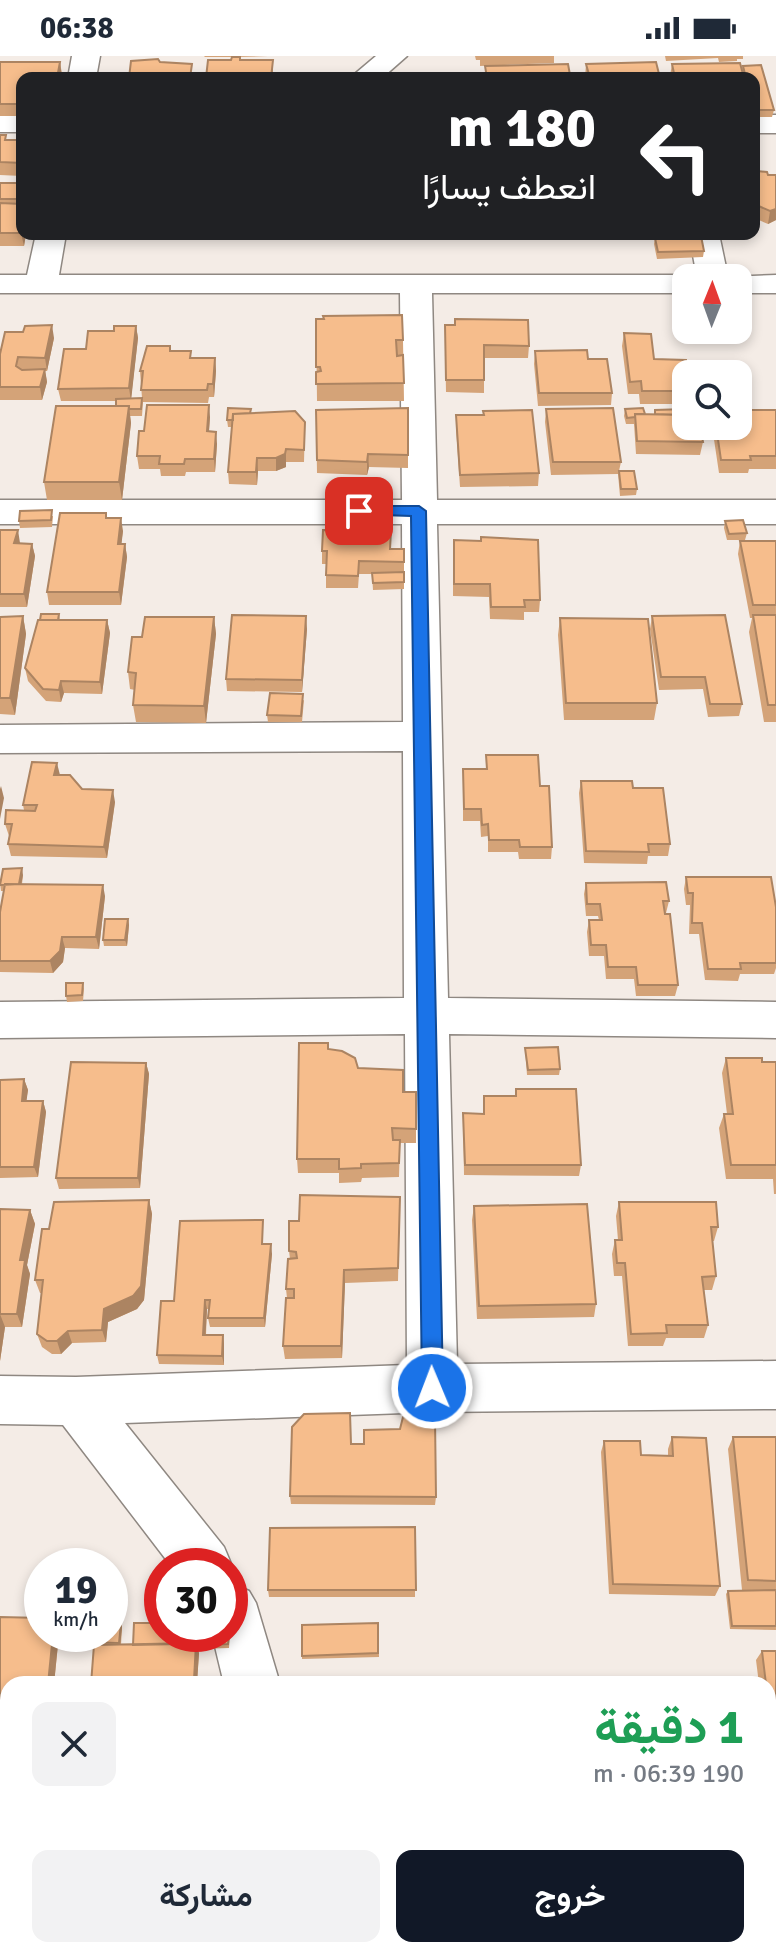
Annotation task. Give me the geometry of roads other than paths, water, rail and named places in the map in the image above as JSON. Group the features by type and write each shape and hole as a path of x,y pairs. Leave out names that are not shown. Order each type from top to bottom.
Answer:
{"street":[{"path":"372,72 393,56"},
{"path":"41,284 50,240"},
{"path":"705,240 710,264"},
{"path":"0,284 672,284"},
{"path":"416,284 432,1388"},
{"path":"752,284 776,284"},
{"path":"0,512 776,512"},
{"path":"0,739 422,736"},
{"path":"0,1020 427,1016 776,1020"},
{"path":"0,1400 76,1401 432,1388 776,1385"},
{"path":"76,1401 191,1548"},
{"path":"244,1652 250,1676"}]}
